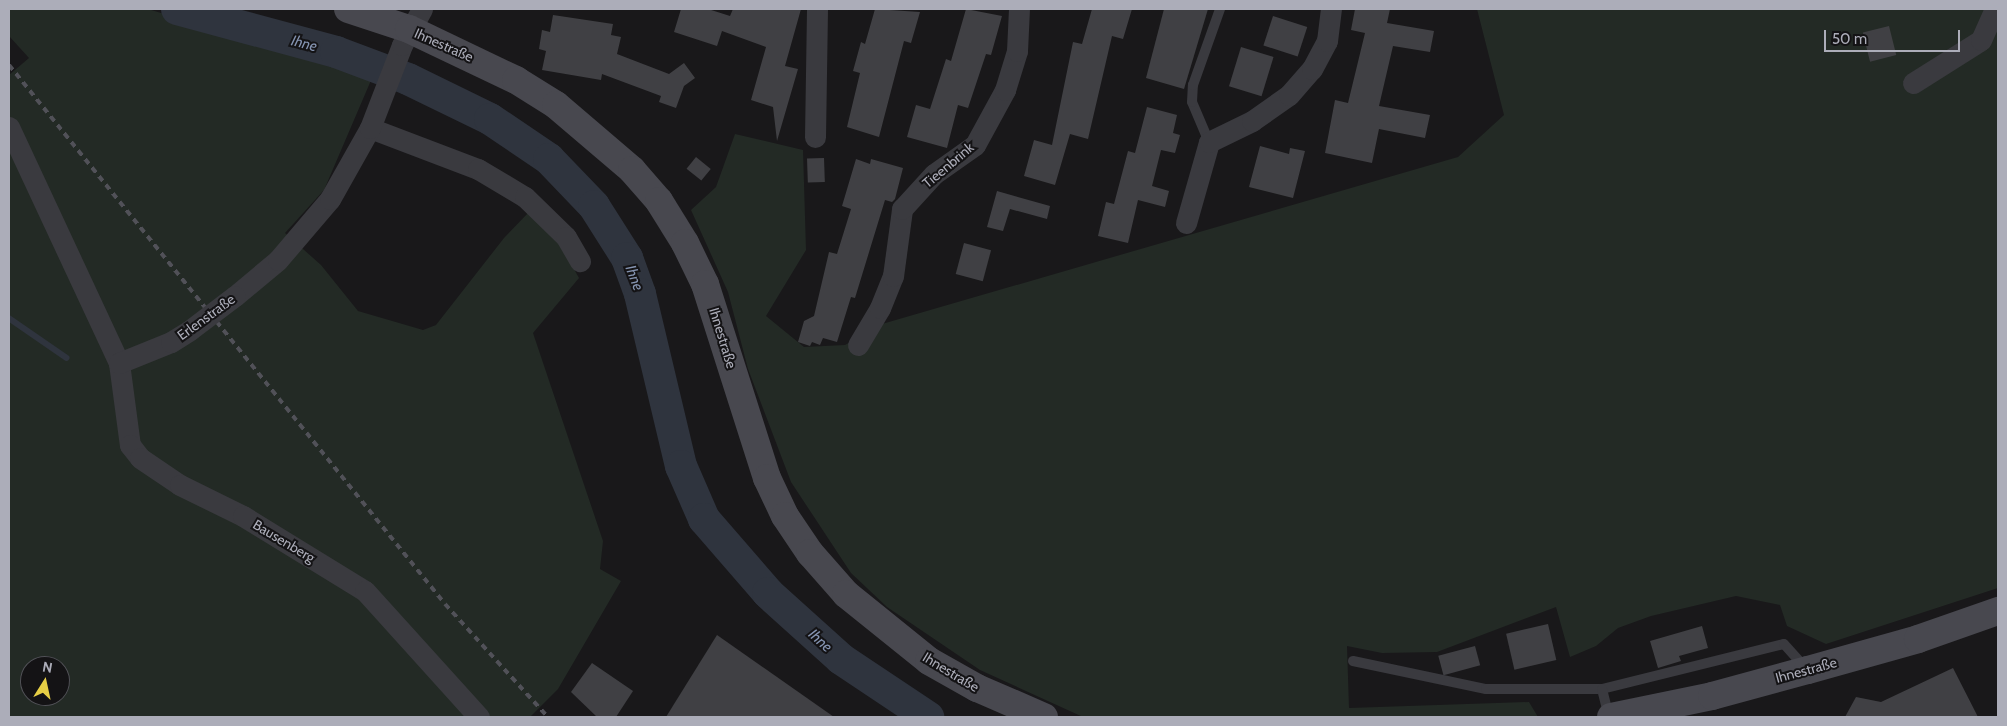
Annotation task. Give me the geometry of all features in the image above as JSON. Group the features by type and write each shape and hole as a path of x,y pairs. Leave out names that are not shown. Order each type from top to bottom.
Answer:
{"main road":[{"name":"Ihnestraße","path":"348,9 411,28 464,53 556,105 632,170 659,201 685,243 705,284 721,328 750,434 766,478 785,516 810,553 846,594 929,661 977,688 1044,717"},
{"name":"Ihnestraße","path":"1610,717 1712,696 1808,670 1918,639 1998,611"}],"street":[{"path":"815,138 818,9"},
{"name":"Tieenbrink","path":"858,345 880,308 893,276 902,209 934,174 974,145 1005,90 1016,51 1020,9"},
{"path":"1186,223 1209,142 1252,121 1289,96 1312,70 1326,41 1331,9"},
{"path":"1913,83 1981,40 1995,9"},
{"name":"Erlenstraße","path":"119,363 171,342 190,330 278,260 330,199 370,128 381,95 411,28"},
{"path":"9,127 119,363"},
{"path":"370,128 478,169 525,197 566,237 580,261"},
{"name":"Bausenberg","path":"119,363 130,445 140,458 180,485 272,533 365,591 479,717"}],"lane":[{"path":"1209,142 1192,102 1193,85 1220,9"},
{"path":"1353,661 1486,689 1602,689 1784,644 1808,670"},
{"path":"1602,689 1610,717"}],"shaded area":[{"path":"9,9 148,9 372,78 324,190 285,233 321,265 358,311 423,330 436,325 504,238 530,211 558,240 579,278 533,333 603,541 600,569 621,581 558,689 530,717 9,717 9,75 29,58 9,36"},
{"path":"1477,9 1998,9 1998,588 1826,644 1787,626 1780,605 1736,596 1651,616 1618,628 1596,646 1570,657 1556,607 1437,652 1382,653 1347,646 1349,708 1529,702 1538,717 1083,717 980,670 887,607 851,573 791,482 748,369 728,292 691,210 716,187 735,134 803,150 806,250 766,316 804,347 845,345 882,324 1458,157 1504,115"}],"building":[{"path":"681,9 708,9 730,16 733,9 801,9 785,66 798,69 777,141 773,107 751,100 766,47 722,31 717,46 674,32"},
{"path":"875,9 920,12 911,43 904,41 879,137 847,127 860,73 853,71 861,42 865,44"},
{"path":"966,9 1002,16 991,55 986,54 968,108 958,105 947,148 907,137 916,105 930,109 946,59 951,61"},
{"path":"1092,9 1132,9 1123,39 1112,36 1088,139 1070,134 1055,185 1024,176 1034,140 1052,145 1073,42 1082,44"},
{"path":"1164,9 1208,9 1184,89 1146,78"},
{"path":"1355,9 1390,9 1387,23 1434,31 1430,52 1393,46 1379,106 1430,115 1425,138 1379,129 1372,163 1325,153 1335,100 1348,103 1365,33 1351,30"},
{"path":"553,15 613,24 611,35 621,37 617,54 669,74 684,63 695,78 684,86 676,108 659,102 661,96 602,74 601,80 542,70 546,51 539,49 542,30 550,32"},
{"path":"1273,16 1307,27 1298,57 1263,45"},
{"path":"1889,26 1896,55 1870,62 1863,33"},
{"path":"1241,47 1274,57 1262,96 1229,86"},
{"path":"1147,107 1177,115 1173,133 1180,135 1175,153 1161,150 1152,186 1169,191 1165,207 1138,200 1128,243 1098,236 1106,202 1114,204 1128,151 1135,153"},
{"path":"1260,146 1289,154 1290,148 1305,151 1293,198 1249,187"},
{"path":"696,157 711,169 701,181 687,169"},
{"path":"824,158 825,182 808,183 807,159"},
{"path":"856,159 870,164 871,159 903,168 895,199 892,202 885,200 855,298 851,297 837,342 823,338 820,345 812,342 810,346 798,342 804,321 814,316 829,252 837,254 851,209 842,206"},
{"path":"997,191 1050,206 1047,219 1010,209 1003,231 987,227"},
{"path":"964,243 991,250 983,281 956,274"},
{"path":"1548,624 1556,660 1514,670 1506,634"},
{"path":"1702,626 1708,648 1679,656 1681,661 1658,668 1650,641"},
{"path":"717,635 834,717 666,717"},
{"path":"1475,646 1480,665 1443,675 1438,656"},
{"path":"592,663 633,691 616,717 597,717 571,692"},
{"path":"1953,668 1978,717 1845,717 1856,697 1881,702"}],"waterway":[{"name":"Ihne","path":"177,9 336,52 408,79 490,119 549,159 594,206 627,258 640,294 681,466 704,519 768,593 841,659 928,717"},
{"path":"9,318 67,358"}],"railway":[{"path":"9,65 445,604 548,717"}]}
